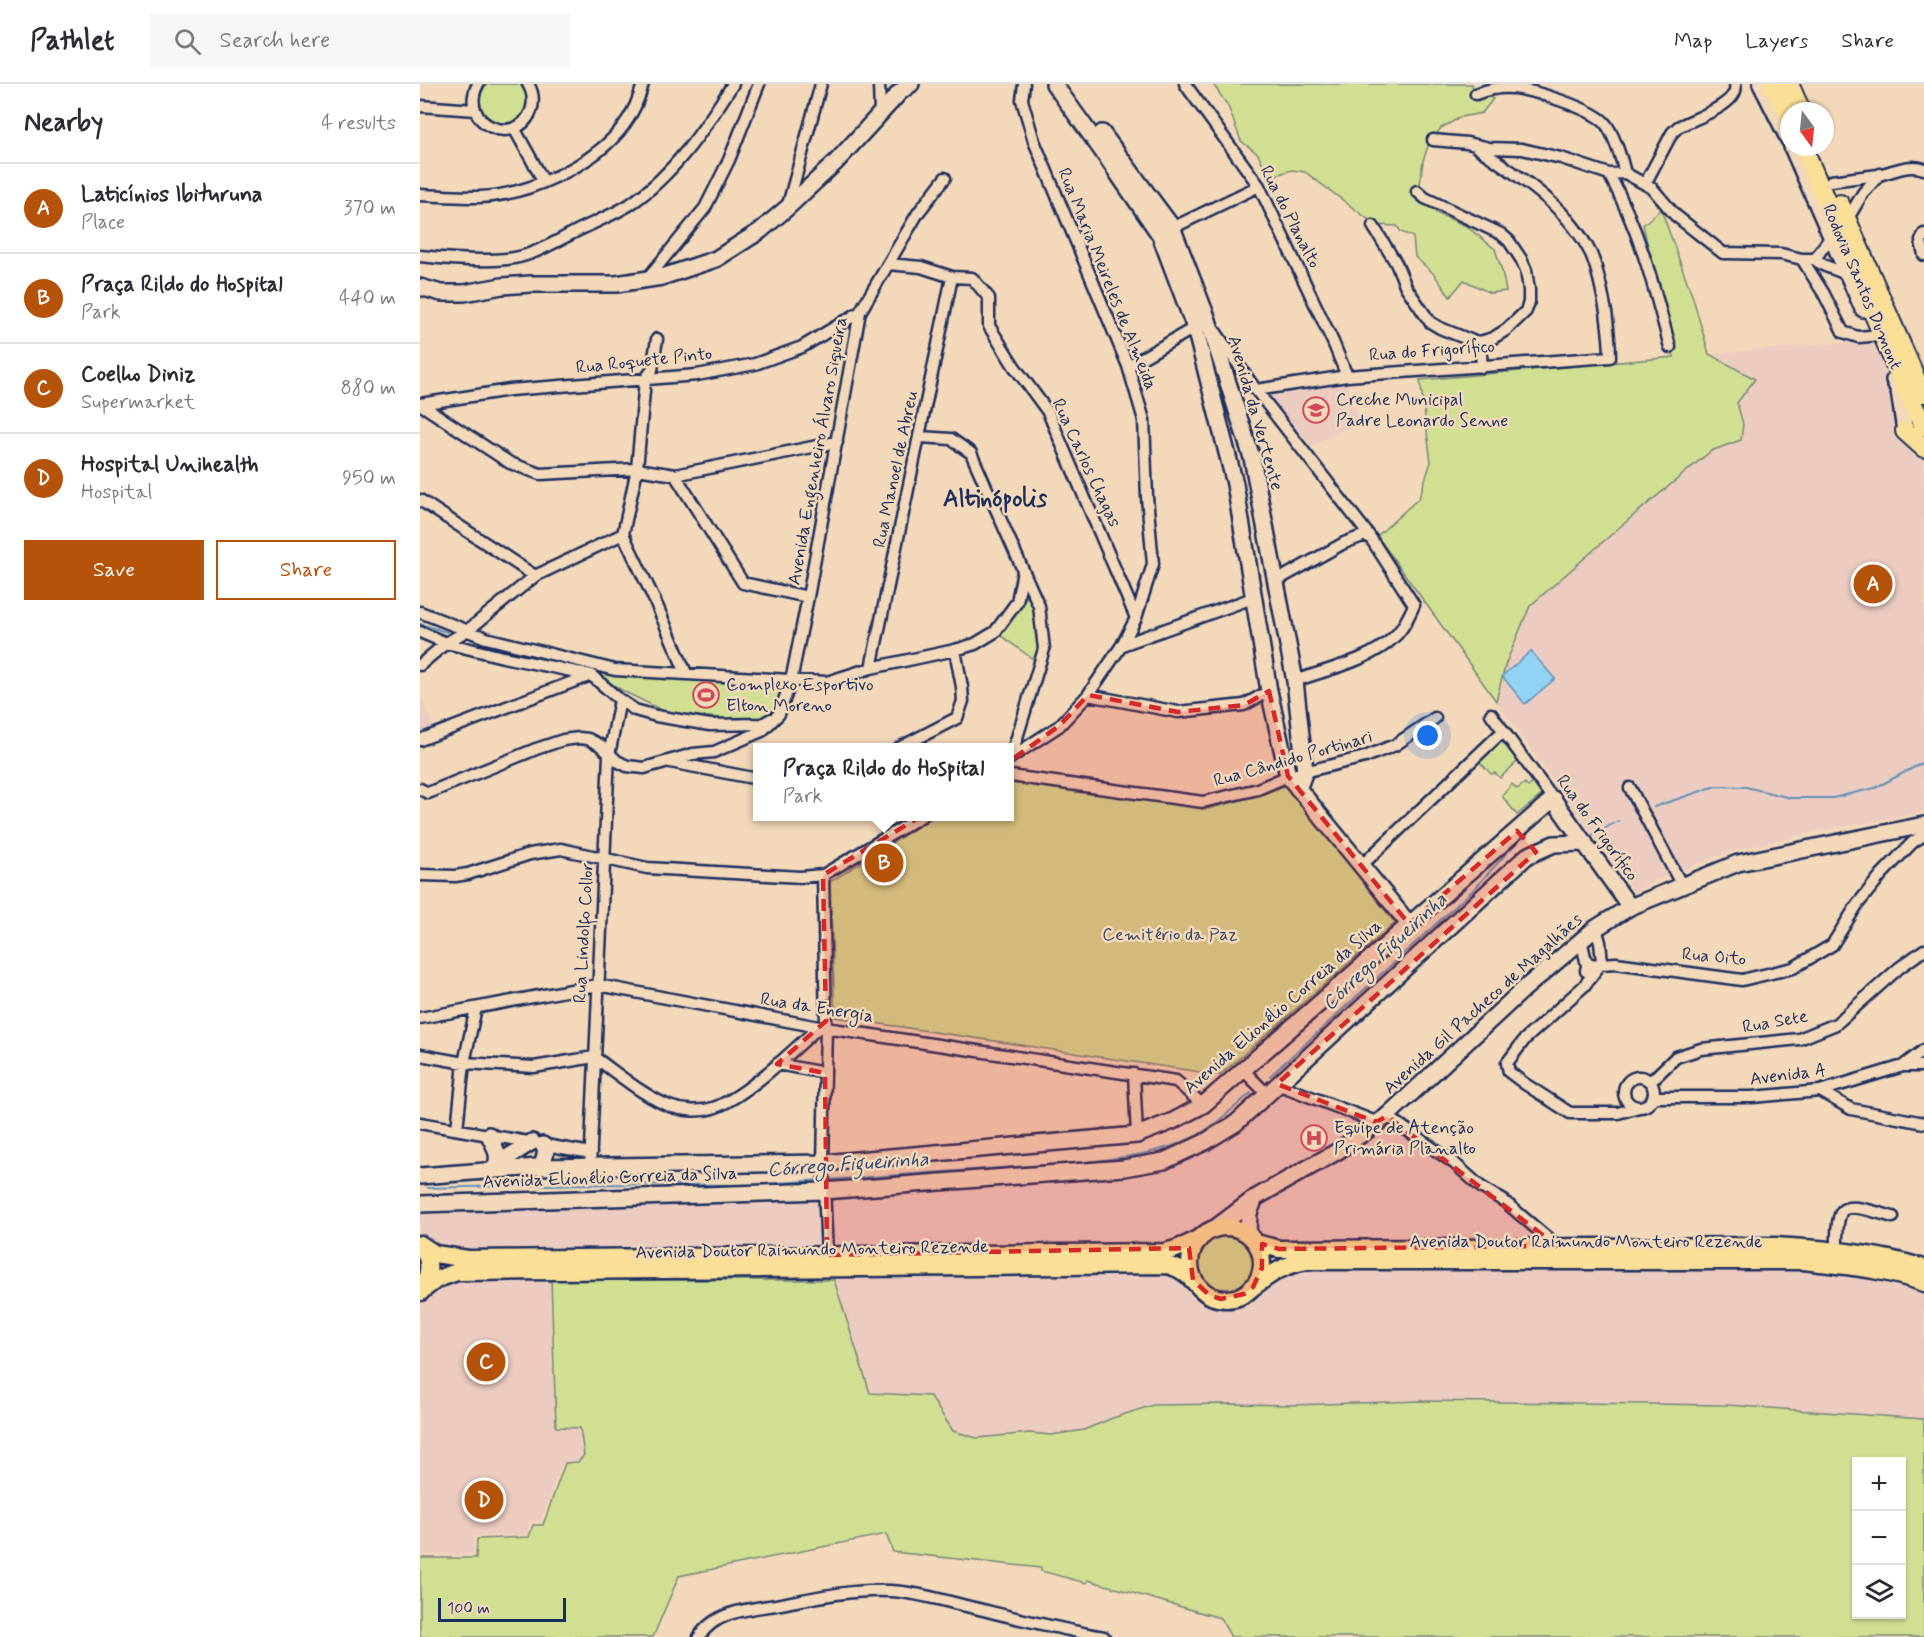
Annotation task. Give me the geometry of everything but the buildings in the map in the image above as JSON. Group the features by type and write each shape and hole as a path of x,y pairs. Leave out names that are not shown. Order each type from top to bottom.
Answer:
{"highway":[{"path":"1772,84 1782,102"},
{"path":"1789,84 1797,102"},
{"name":"Rodovia Santos Dumont","path":"1807,156 1879,336 1924,426"},
{"name":"Rodovia Santos Dumont","path":"1820,156 1924,393"},
{"path":"1905,430 1924,448"}],"main road":[{"name":"Avenida Doutor Raimundo Monteiro Rezende","path":"420,1244 435,1254 468,1259 1164,1252 1177,1250 1209,1232 1226,1227 1238,1229 1252,1239 1279,1249 1775,1246 1837,1250 1897,1260 1924,1268"},
{"path":"1200,1288 1193,1280 1190,1259 1194,1245 1209,1232"},
{"path":"1252,1239 1262,1257 1262,1268 1253,1287"},
{"path":"420,1244 429,1266 428,1278 421,1292"},
{"name":"Avenida Doutor Raimundo Monteiro Rezende","path":"421,1292 437,1279 457,1272 1166,1265 1178,1268 1209,1295 1221,1299 1233,1299 1278,1270 1293,1263 1307,1261 1804,1261 1863,1269 1924,1283"}],"street":[{"path":"478,84 473,100 475,110 486,125 505,130 523,123 529,116 533,96 528,84"},
{"path":"420,195 481,197 523,189 568,171 598,152 623,126 638,102 643,84"},
{"path":"420,256 451,259 507,259 521,256 628,206 672,168 705,128 734,84"},
{"path":"646,279 705,208 729,160 759,84"},
{"path":"787,208 821,84"},
{"path":"879,84 880,114"},
{"path":"420,287 441,292 464,293 502,286 530,284 616,284 662,277 716,259 760,231 787,208 836,162 900,92 911,84"},
{"name":"Rua Maria Meireles de Almeida","path":"1014,755 1059,726 1088,695 1122,645 1136,618 1153,564 1147,497 1144,420 1128,366 1034,141 1022,100 1024,84"},
{"name":"Avenida da Vertente","path":"1054,84 1103,152 1166,231"},
{"name":"Avenida da Vertente","path":"1066,84 1166,231 1252,458 1295,681 1305,771 1298,789"},
{"name":"Rua do Planalto","path":"1185,84 1259,186 1347,376"},
{"path":"1645,183 1672,133 1678,127 1726,103 1735,95 1737,90 1735,84"},
{"path":"1761,84 1780,122"},
{"path":"1476,94 1497,88 1514,88 1571,104 1598,116 1606,124 1625,173"},
{"path":"420,106 475,110"},
{"path":"514,128 544,182"},
{"path":"1433,140 1522,149 1561,158 1609,174 1625,173 1652,188 1675,215 1723,253 1781,254 1802,259 1815,259 1827,245 1831,236"},
{"name":"Rua do Frigorífico","path":"1256,390 1347,376 1610,357 1610,338 1602,288 1591,255 1583,240 1557,208 1532,186 1475,146"},
{"path":"1796,156 1847,275 1879,336 1899,391 1905,430"},
{"path":"1831,181 1880,174 1900,168 1920,167 1924,169"},
{"path":"1609,174 1627,208 1643,248 1670,346"},
{"path":"1847,220 1863,193 1880,174"},
{"name":"Avenida Engenheiro Álvaro Siqueira","path":"779,714 790,681 808,597 860,312 918,213 945,178"},
{"path":"1166,231 1259,186"},
{"path":"1372,226 1396,263 1406,287 1430,322 1460,337 1480,342 1506,330 1526,311 1529,302 1529,290 1523,265 1509,241 1501,234 1425,198 1417,191"},
{"path":"1924,234 1921,241 1924,255"},
{"path":"1802,259 1824,294 1843,332 1858,337 1879,336"},
{"path":"1815,259 1818,264 1838,269 1847,275"},
{"name":"Rua Carlos Chagas","path":"888,264 921,267 951,277 972,278 989,298 989,326 1014,366 1048,412 1136,618"},
{"name":"Rua Manoel de Abreu","path":"871,668 951,277"},
{"name":"Rua Roquete Pinto","path":"420,404 510,390 697,375 755,364 802,346 860,312"},
{"path":"1128,366 1201,324 1256,390 1368,534 1414,605 1394,638 1372,653 1295,681"},
{"name":"Avenida da Vertente","path":"1201,324 1235,484 1269,691 1288,776 1409,924"},
{"path":"657,339 652,369 645,380 638,469 623,534 686,673"},
{"path":"1480,342 1482,367"},
{"path":"420,404 510,463 534,473 638,469 675,475 837,442"},
{"path":"920,437 951,439 971,453 1040,606 1044,650 1014,745"},
{"path":"675,475 743,583 808,597"},
{"path":"422,506 535,576"},
{"path":"420,665 535,576 623,534"},
{"path":"1276,581 1344,543 1368,534"},
{"path":"420,612 486,638 615,670 827,682 871,668 975,644 996,632 1017,602 1023,571"},
{"path":"1122,645 1253,598"},
{"path":"420,632 446,643 591,675 635,710 656,716 710,725 762,724 779,714"},
{"path":"907,743 957,718 963,701 955,650"},
{"path":"420,740 591,675"},
{"path":"1088,695 1178,712 1244,705 1269,691"},
{"name":"Rua Lindolfo Collor","path":"591,1160 609,755 620,700"},
{"path":"423,792 536,749 563,740 579,738 600,746 609,755 627,766 636,768 669,762 693,754 714,752 762,731 779,714"},
{"name":"Rua do Frigorífico","path":"1491,714 1630,907"},
{"name":"Rua Cândido Portinari","path":"1014,777 1203,802 1258,789 1305,771 1365,757 1395,745 1435,718"},
{"path":"1361,866 1503,731"},
{"path":"669,762 753,777"},
{"path":"1630,788 1681,884"},
{"name":"Avenida Elionélio Correia da Silva","path":"420,1176 495,1168 538,1167 591,1160 823,1163 1137,1135 1173,1121 1203,1105 1553,799"},
{"path":"420,875 468,874 547,850 570,850 647,868 800,877 823,875 913,821"},
{"name":"Avenida Gil Pacheco de Magalhães","path":"1209,1232 1256,1198 1338,1151 1382,1119 1581,940 1630,907 1681,884 1738,863 1924,825"},
{"path":"1517,831 1536,852"},
{"name":"Rua Oito","path":"1587,965 1602,962 1742,980 1793,968 1832,945 1857,905 1882,874 1913,842 1924,835"},
{"name":"Avenida Elionélio Correia da Silva","path":"420,1204 824,1191 1124,1168 1164,1161 1205,1142 1236,1123 1527,856 1554,844 1585,843"},
{"path":"823,875 825,1073 823,1163 826,1255"},
{"path":"1596,928 1602,962 1584,986 1526,1039 1507,1064 1509,1072 1570,1113 1618,1113 1639,1107 1647,1104 1653,1097 1653,1089 1646,1079 1632,1078 1625,1086 1626,1100 1639,1107"},
{"path":"1581,940 1587,965 1584,986"},
{"name":"Rua Sete","path":"1650,1082 1676,1058 1701,1048 1799,1039 1836,1024 1899,968 1924,950"},
{"name":"Rua da Energia","path":"420,1018 598,985 823,1027 1176,1081 1203,1105"},
{"path":"457,1129 464,1063 476,1008"},
{"path":"420,1055 464,1063 534,1067 594,1056 662,1103 692,1111 712,1108 738,1095 823,1027"},
{"path":"1903,1066 1924,1050"},
{"path":"777,1064 825,1073"},
{"name":"Avenida A","path":"1653,1097 1752,1097 1820,1091 1903,1066 1924,1066"},
{"path":"1242,1070 1272,1089 1382,1119 1454,1163 1557,1246"},
{"path":"1134,1074 1137,1135"},
{"path":"1820,1091 1851,1109 1924,1123"},
{"path":"420,1124 538,1144 591,1160"},
{"path":"489,1135 496,1150 495,1168"},
{"path":"538,1144 546,1151 543,1163 538,1167"},
{"path":"495,1168 538,1144"},
{"path":"1252,1239 1249,1213 1256,1198"},
{"path":"1837,1250 1839,1218 1843,1210 1850,1206 1893,1216"},
{"path":"699,1637 703,1630 714,1621 744,1610 871,1591 915,1594 1070,1634 1104,1637"}],"highlighted area":[{"path":"1269,691 1288,776 1409,924 1517,831 1536,852 1277,1084 1376,1122 1387,1116 1557,1246 1279,1249 1262,1244 1262,1268 1253,1287 1244,1294 1221,1299 1209,1295 1193,1280 1189,1248 827,1255 825,1073 777,1064 826,1021 823,875 993,773 1059,726 1088,695 1178,712 1244,705"}],"shaded area":[{"path":"1871,340 1893,388 1924,442 1924,812 1798,835 1730,852 1654,881 1634,892 1377,536 1419,498 1431,462 1420,380"},
{"name":"Creche Municipal Padre Leonardo Senne","path":"1347,383 1350,399 1360,421 1308,448 1267,396"},
{"path":"420,699 425,705 434,728 420,734"},
{"path":"1277,1084 1376,1122 1387,1116 1557,1246 1743,1265 1849,1272 1924,1290 1924,1419 1727,1405 1422,1401 1290,1405 1225,1404 1110,1419 1084,1430 1051,1435 1030,1433 977,1438 953,1431 930,1396 870,1393 834,1280 551,1280 556,1427 580,1427 584,1455 578,1462 563,1463 541,1521 530,1522 527,1535 474,1536 473,1554 420,1555 420,1204 1124,1169 1205,1142"}],"green space":[{"path":"487,84 520,84 527,100 521,116 512,122 503,123 485,115 480,106 481,96"},
{"path":"1213,84 1472,84 1473,89 1493,99 1482,113 1461,117 1441,128 1429,143 1423,161 1420,185 1436,213 1466,226 1495,249 1506,291 1490,293 1464,280 1450,297 1434,274 1415,257 1413,237 1401,232 1397,226 1376,225 1305,172 1292,170 1269,177 1258,154 1241,141 1228,106"},
{"path":"1661,209 1693,298 1709,354 1755,379 1737,403 1743,424 1741,440 1711,451 1530,606 1506,663 1496,701 1377,536 1419,498 1431,462 1420,380 1674,357 1643,225"},
{"path":"1025,585 1037,607 1040,648 1038,663 999,634 1027,596"},
{"name":"Complexo Esportivo Elton Moreno","path":"590,670 783,688 774,713 762,720 720,718 668,713 623,691"},
{"path":"1500,738 1518,761 1500,778 1495,773 1491,774 1478,760"},
{"name":"Cemitério da Paz","path":"1014,781 1208,809 1287,785 1395,923 1220,1075 835,1017 830,882 927,821 1014,821"},
{"path":"1534,782 1543,794 1517,815 1502,796 1512,784 1517,789 1525,783 1528,787"},
{"path":"1220,1232 1232,1232 1248,1241 1255,1251 1257,1263 1255,1275 1248,1285 1232,1294 1220,1294 1209,1289 1200,1280 1195,1269 1195,1257 1200,1246 1209,1237"},
{"path":"551,1280 834,1280 870,1393 930,1396 953,1431 977,1438 1030,1433 1051,1435 1084,1430 1153,1405 1290,1405 1422,1401 1727,1405 1924,1419 1924,1637 1231,1637 1220,1618 1088,1580 1086,1583 1041,1571 1041,1568 893,1552 886,1534 679,1576 653,1637 420,1637 420,1558 476,1558 477,1539 529,1537 533,1525 543,1525 565,1463 578,1462 584,1455 580,1428 556,1427"}],"water":[{"path":"1531,651 1555,679 1525,704 1502,676"}],"waterway":[{"path":"420,624 447,632"},
{"name":"Córrego Figueirinha","path":"1654,807 1716,786 1746,787 1791,798 1833,798 1875,788 1924,762"},
{"name":"Córrego Figueirinha","path":"1591,836 1618,821"},
{"name":"Córrego Figueirinha","path":"1270,1076 1473,890 1515,844"},
{"name":"Córrego Figueirinha","path":"826,1180 1088,1162 1141,1154 1167,1148 1200,1134 1251,1093"},
{"name":"Córrego Figueirinha","path":"428,1188 587,1184 753,1185 820,1180"}],"place":[{"name":"Creche Municipal Padre Leonardo Senne","path":"1316,410"},
{"name":"Laticínios Ibituruna","path":"1873,584"},
{"name":"Complexo Esportivo Elton Moreno","path":"706,695"},
{"name":"Praça Rildo do Hospital","path":"884,863"},
{"name":"Equipe de Atenção Primária Planalto","path":"1314,1138"},
{"name":"Coelho Diniz","path":"486,1362"},
{"name":"Hospital Unihealth","path":"484,1500"}],"district":[{"name":"Altinópolis","path":"995,499"}]}
